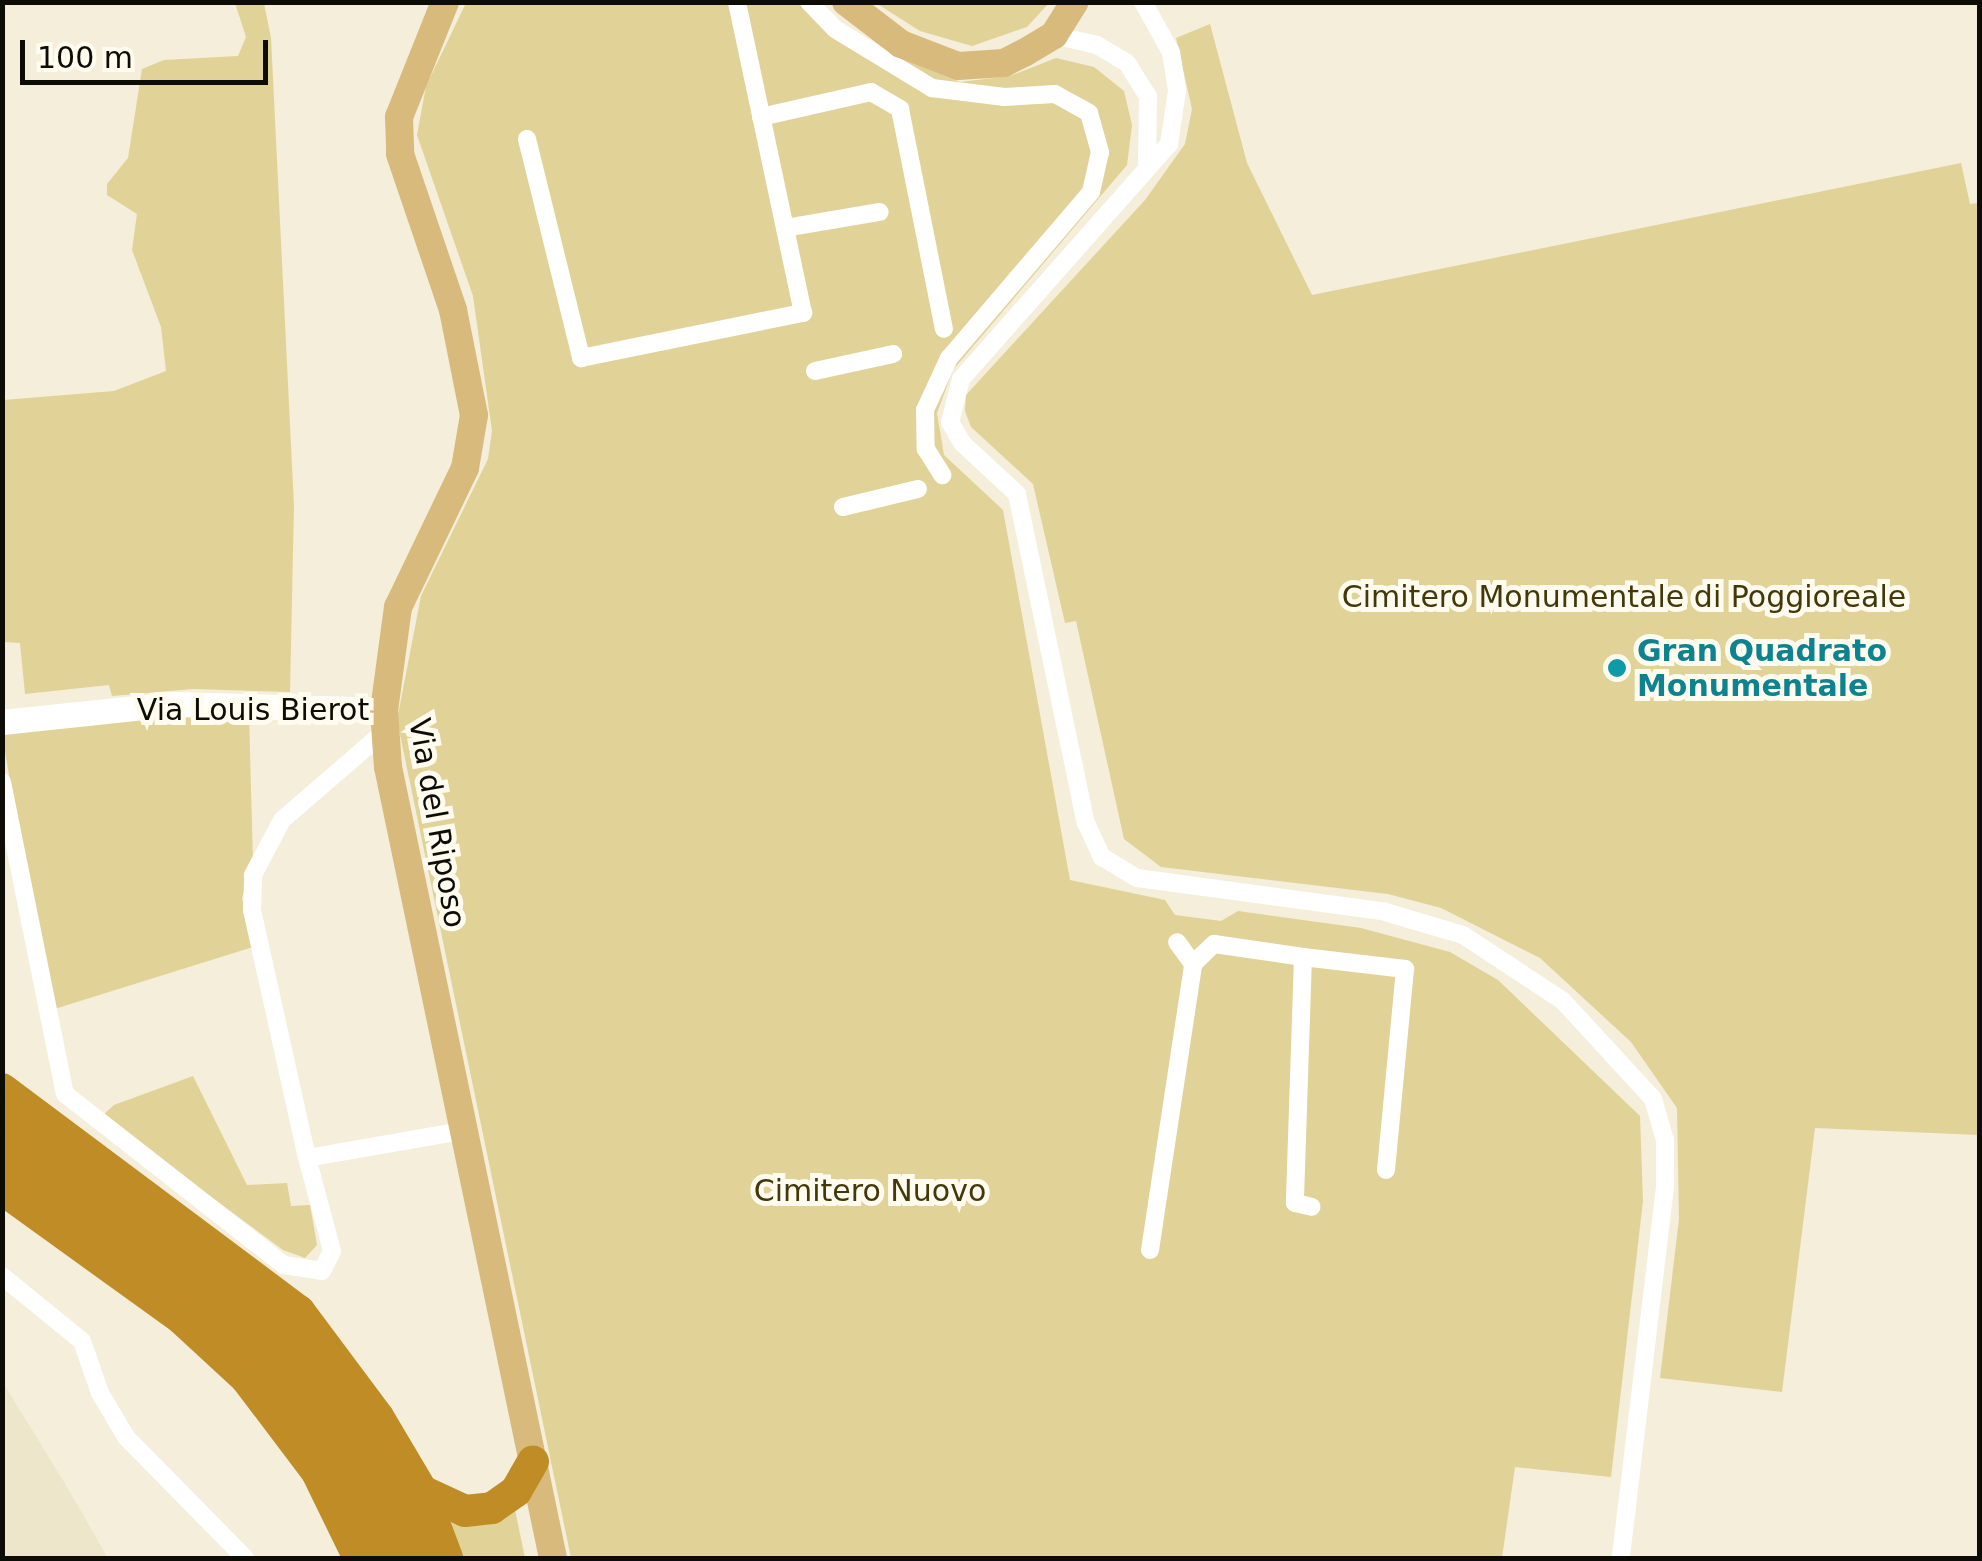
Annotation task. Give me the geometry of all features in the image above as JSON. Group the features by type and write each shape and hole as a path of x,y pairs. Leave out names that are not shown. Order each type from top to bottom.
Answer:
{"highway":[{"path":"2,1088 299,1311 352,1378 422,1491 447,1558"},
{"path":"2,1118 284,1335 360,1434 420,1558"},
{"path":"2,1151 266,1357 340,1456 389,1558"},
{"path":"2,1188 182,1320 246,1378 317,1472 360,1558"},
{"path":"422,1491 465,1511 492,1508 516,1491 533,1461"}],"main road":[{"name":"Via del Riposo","path":"445,2 399,117 400,154 453,310 474,414 465,468 398,607 385,721 552,1558"},
{"path":"846,2 901,44 958,66 1004,63 1054,35 1074,2"}],"street":[{"path":"527,139 581,358 803,314 737,2"},
{"path":"810,2 835,30 932,88 1004,97 1055,94 1089,113 1100,152 1091,192 949,358 925,410 926,449 942,474"},
{"path":"1143,2 1171,52 1177,91 1168,144 1144,178 960,379 951,400 950,422 962,443 996,468 1017,494 1090,840 1110,864 1136,878 1382,911 1463,936 1543,985 1638,1078 1660,1117 1666,1166 1622,1558"},
{"path":"1054,35 1097,46 1127,64 1148,96 1152,146 1144,178"},
{"path":"1148,96 1167,100 1177,91"},
{"path":"761,117 872,92 900,109 944,328"},
{"path":"785,228 880,212"},
{"path":"815,371 893,354"},
{"path":"843,507 918,488"},
{"name":"Via Louis Bierot","path":"2,722 174,704 385,721"},
{"path":"2,782 56,1072 72,1103 284,1265 322,1271 332,1251 307,1158 252,910 253,875 282,820 385,721"},
{"path":"1178,942 1194,964"},
{"path":"1150,1250 1194,964 1214,944 1406,969 1386,1170"},
{"path":"1302,957 1294,1204 1312,1207"},
{"path":"307,1158 467,1130"},
{"path":"2,1276 82,1340 100,1393 126,1437 245,1558"}],"shaded area":[{"path":"2,1381 64,1482 108,1558 3,1558"}],"green space":[{"path":"235,3 264,3 271,38 294,506 290,692 193,689 112,696 109,685 25,694 20,643 3,642 3,400 114,391 166,371 161,327 132,250 137,214 107,195 107,184 128,158 142,69 164,60 238,56 246,37"},
{"name":"Cimitero Nuovo","path":"466,3 819,3 866,44 960,82 1010,76 1056,58 1094,67 1124,91 1132,125 1127,165 953,370 937,413 944,455 1003,510 1070,880 1165,900 1175,915 1221,921 1238,911 1361,928 1450,952 1498,980 1640,1116 1643,1201 1611,1477 1515,1467 1502,1558 571,1558 397,720 421,596 488,459 492,431 473,296 417,135 426,86"},
{"path":"876,3 1049,3 1027,27 972,46 920,31"},
{"name":"Cimitero Monumentale di Poggioreale","path":"1210,24 1247,163 1312,295 1961,163 1970,204 1980,203 1979,1135 1815,1128 1782,1392 1660,1378 1679,1219 1677,1108 1631,1042 1540,958 1441,908 1388,894 1161,867 1124,839 1076,621 1065,623 1033,484 971,427 965,411 966,395 1145,200 1185,144 1192,109 1176,38"},
{"path":"249,714 253,862 242,898 253,947 48,1011 2,733 170,715"},
{"path":"193,1076 247,1185 287,1183 291,1206 310,1205 317,1245 305,1258 283,1250 102,1116 114,1105"},
{"path":"514,1505 525,1558 458,1558 448,1517"}],"place":[{"name":"Gran Quadrato Monumentale","path":"1617,668"}]}
